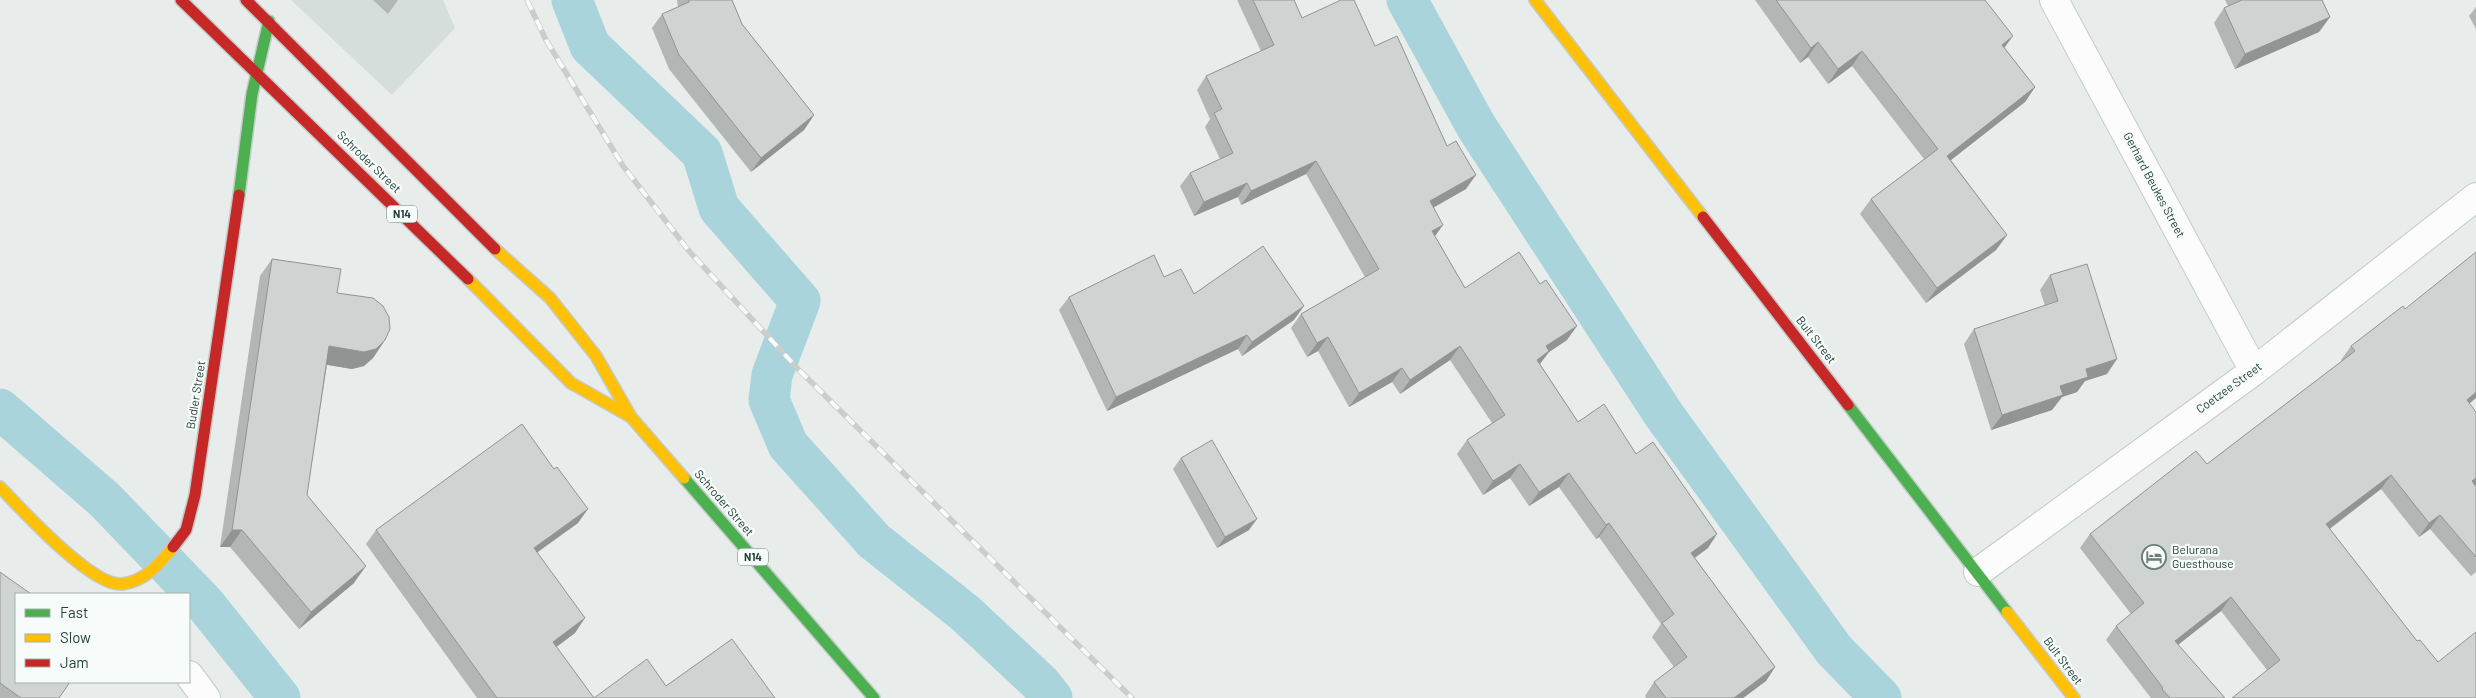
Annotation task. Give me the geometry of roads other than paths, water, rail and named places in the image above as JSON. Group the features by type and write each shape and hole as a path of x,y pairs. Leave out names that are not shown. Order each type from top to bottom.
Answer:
{"main road":[{"name":"Schroder Street","path":"181,0 256,71 571,382 631,416"},
{"name":"Schroder Street","path":"246,0 499,253 550,298 596,356 631,416 874,698"},
{"name":"Bult Street","path":"1535,0 2074,698"},
{"name":"Budler Street","path":"0,487 38,526 77,561 106,581 124,589 154,570 182,537 189,522 195,495 256,71 269,21"}],"street":[{"name":"Gerhard Beukes Street","path":"2054,0 2254,370"},
{"name":"Coetzee Street","path":"1978,572 2339,306 2476,197"},
{"path":"190,676 206,698"}],"waterway":[{"path":"572,0 590,46 702,153 719,208 800,301 772,375 769,400 788,445 874,541 965,613 1041,684 1052,698"},
{"path":"1407,0 1476,126 1664,415 1834,650 1881,698"},
{"path":"0,409 105,500 205,604 280,698"}],"railway":[{"path":"527,0 546,40 623,166 689,251 800,371 1132,698"}],"place":[{"name":"Belurana Guesthouse","path":"2154,557"}]}
